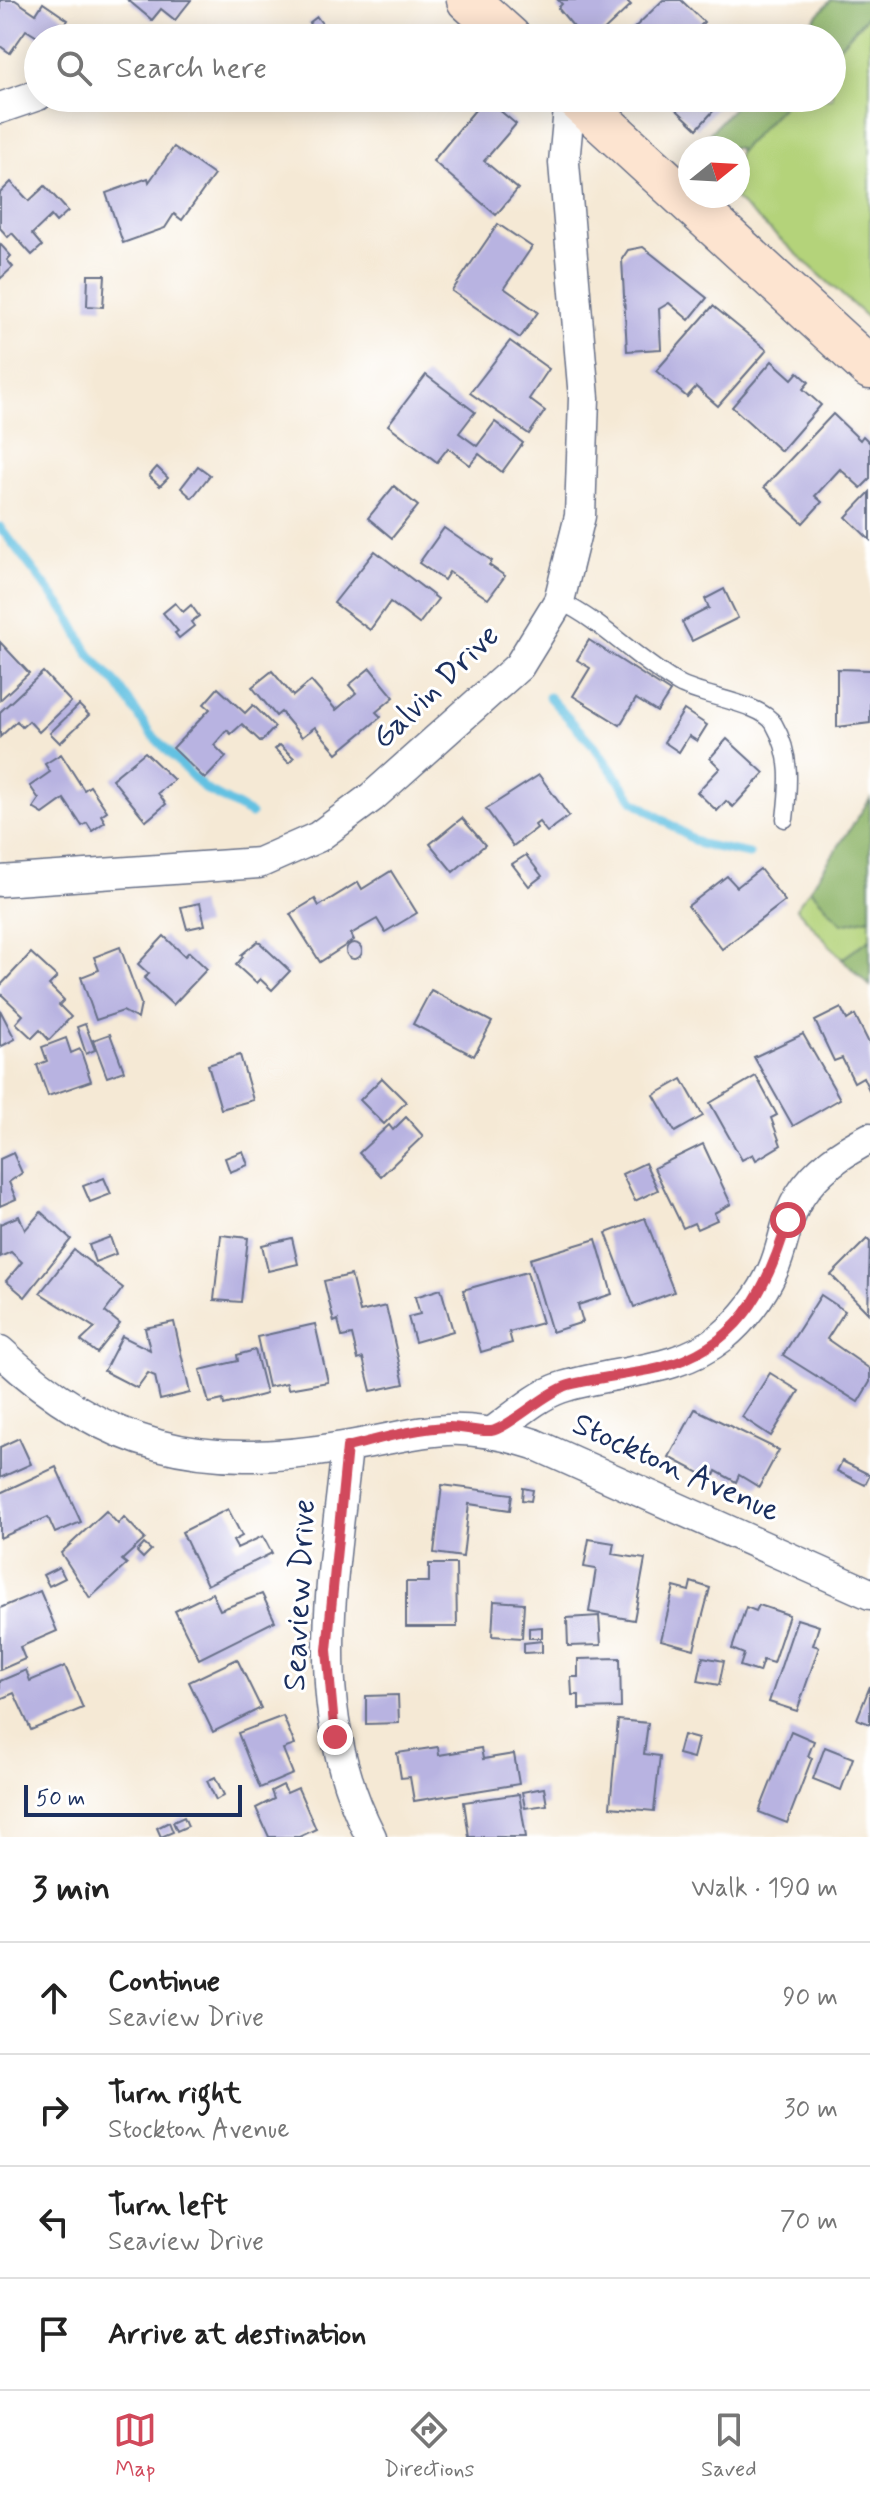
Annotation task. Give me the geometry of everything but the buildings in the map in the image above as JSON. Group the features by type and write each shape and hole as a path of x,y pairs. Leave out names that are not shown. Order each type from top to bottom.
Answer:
{"street":[{"path":"468,0 495,24"},
{"path":"0,108 24,100"},
{"name":"Galvin Drive","path":"0,881 259,863 318,837 372,797 519,666 559,601 580,516 584,398 564,163 571,112"},
{"path":"588,112 870,368"},
{"path":"494,1431 556,1389 604,1375 658,1368 693,1356 721,1338 748,1312 773,1270 788,1220 800,1196 840,1154 870,1138"},
{"name":"Stockton Avenue","path":"0,1351 36,1385 65,1406 149,1445 205,1455 277,1458 449,1427 494,1431 534,1444 870,1594"},
{"name":"Seaview Drive","path":"347,1447 331,1589 327,1650 329,1701 343,1769 371,1837"}],"lane":[{"path":"559,601 595,619 679,684 759,712 773,721 790,774 785,819"}],"green space":[{"path":"831,0 870,0 870,13 846,39 846,24 810,24"},
{"path":"870,14 870,320 745,208 750,208 750,140 777,112 846,112 846,39"},
{"path":"729,112 777,112 750,140 750,136 707,136"},
{"path":"870,799 870,918 842,924 810,889"},
{"path":"810,889 842,924 870,918 870,939 842,959 796,908"},
{"path":"870,939 870,986 842,959"}],"waterway":[{"path":"0,527 68,615 89,654 118,685 151,734 205,789 251,814"},
{"path":"549,697 594,746 634,801 700,844 749,854"}],"route":[{"path":"335,1737 329,1701 327,1650 347,1447 416,1431 449,1427 494,1431 556,1389 604,1375 658,1368 693,1356 721,1338 748,1312 773,1270 788,1220"}]}
